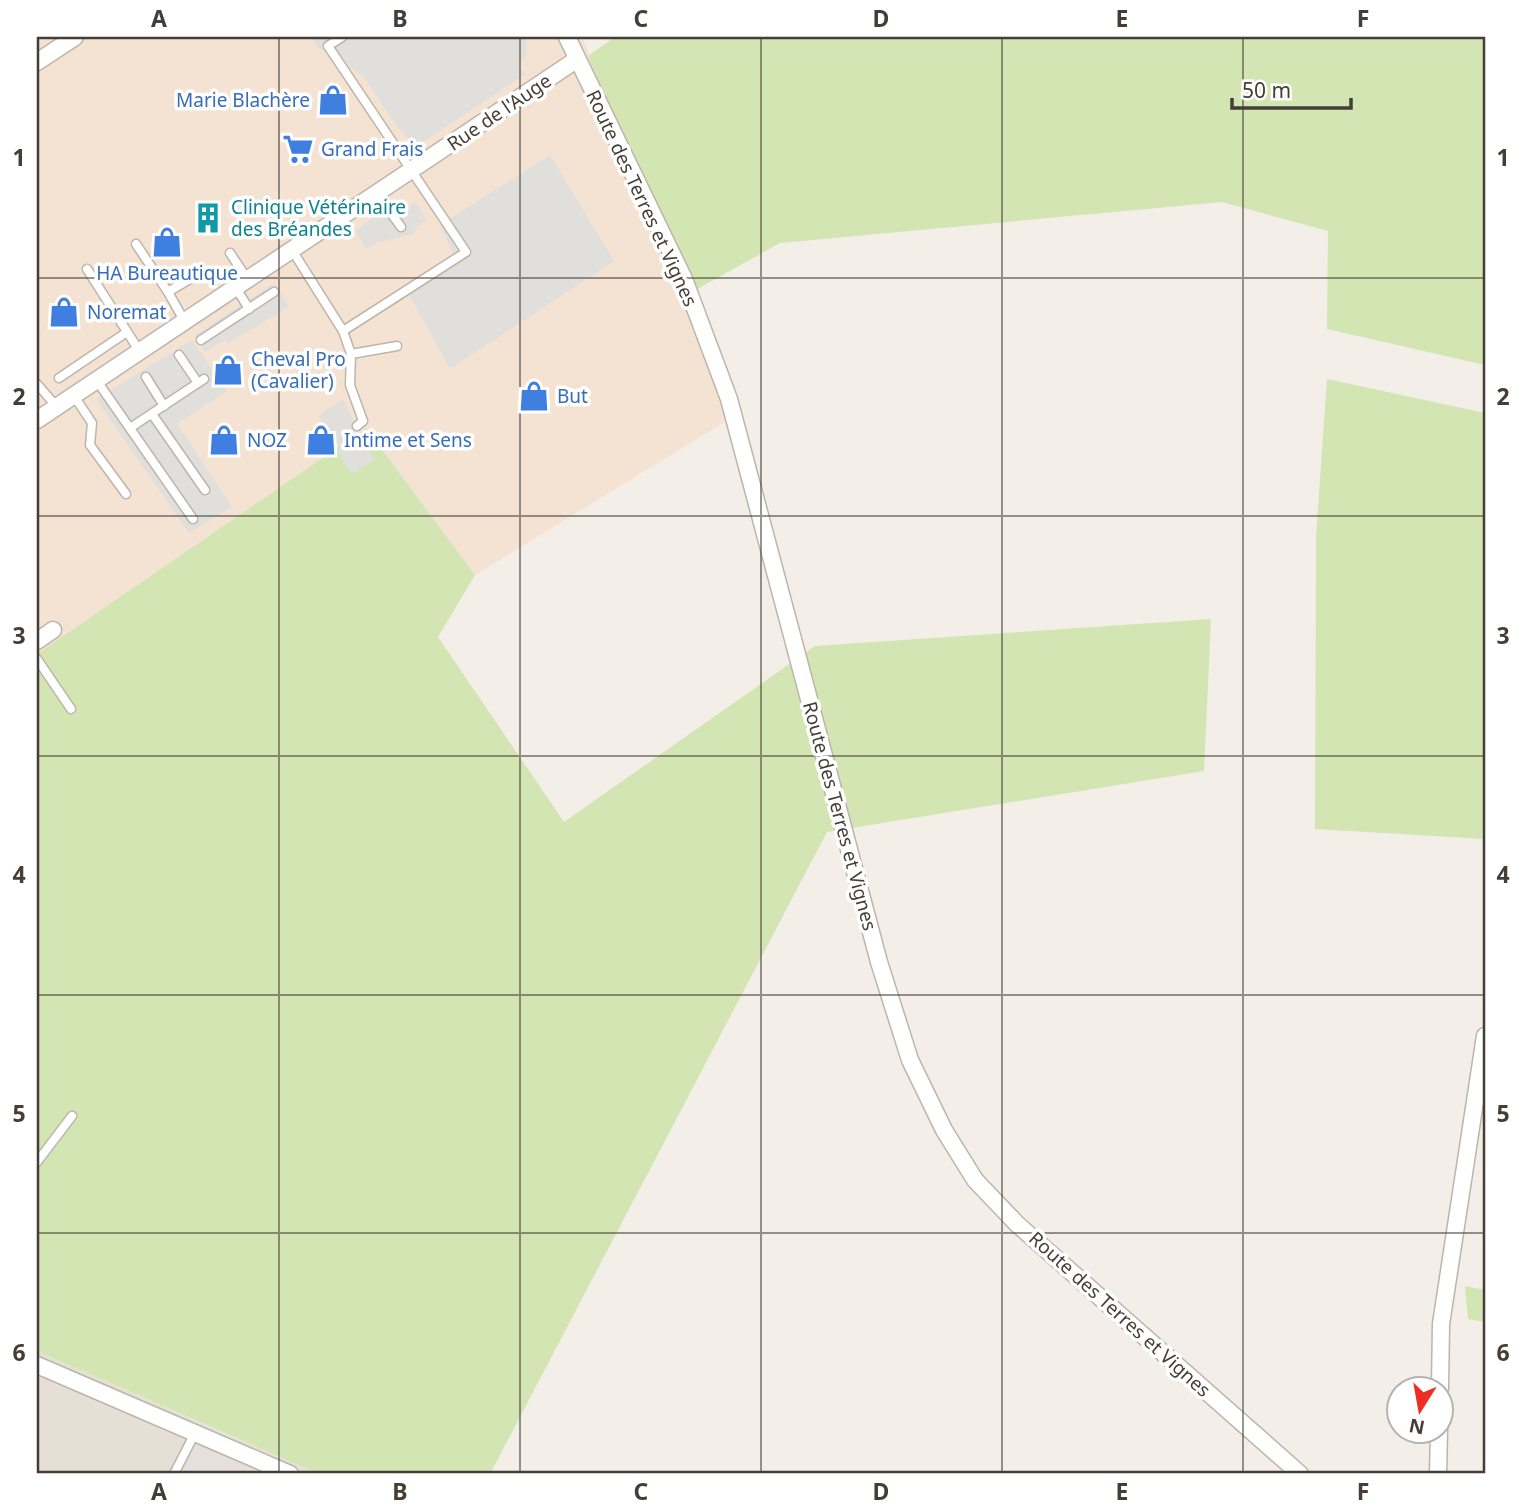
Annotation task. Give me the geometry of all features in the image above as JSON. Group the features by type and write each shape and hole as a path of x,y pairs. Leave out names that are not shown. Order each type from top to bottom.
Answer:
{"street":[{"path":"37,62 75,37"},
{"name":"Route des Terres et Vignes","path":"567,37 684,279 729,399 879,962 910,1060 944,1130 975,1180 1017,1224 1300,1474"},
{"name":"Rue de l'Auge","path":"37,420 576,60"},
{"path":"37,641 53,630"},
{"path":"1440,1374 1441,1324 1485,1036"},
{"path":"37,1365 289,1474"},
{"path":"1438,1474 1439,1444"}],"lane":[{"path":"342,37 328,46 466,252 343,331"},
{"path":"377,193 401,227"},
{"path":"136,244 185,322"},
{"path":"292,250 343,331 351,354 350,385 363,421 357,426"},
{"path":"230,253 249,309"},
{"path":"87,269 140,352"},
{"path":"168,292 188,279"},
{"path":"201,340 274,292"},
{"path":"59,378 127,332"},
{"path":"351,354 397,346"},
{"path":"130,428 201,381 179,355"},
{"path":"146,377 164,406"},
{"path":"97,381 193,519"},
{"path":"37,384 57,407"},
{"path":"74,396 92,423 90,445 126,494"},
{"path":"152,414 205,490"},
{"path":"37,659 71,709"},
{"path":"37,1162 72,1116"},
{"path":"174,1474 195,1433"}],"shaded area":[{"path":"37,37 582,37 741,412 475,575 366,428 37,654"},
{"path":"311,37 524,37 527,45 525,57 518,64 525,74 416,147 397,127 363,76 318,48"},
{"path":"550,155 614,261 450,369 405,288 454,256 440,225"},
{"path":"397,200 404,209 415,202 427,220 416,227 414,234 379,242 366,249 355,231"},
{"path":"274,283 289,307 228,343 225,340 205,352 194,336"},
{"path":"192,340 227,391 177,424 232,507 189,533 96,399"},
{"path":"343,399 374,460 352,474 336,450 340,448 318,416"},
{"path":"37,1351 203,1424 179,1474 37,1474"},
{"path":"203,1424 319,1474 179,1474"}],"green space":[{"path":"615,37 1485,37 1485,365 1327,329 1328,231 1222,202 780,243 692,292 588,56"},
{"path":"1327,379 1485,413 1485,839 1315,829 1316,538"},
{"path":"366,428 475,575 438,637 564,822 815,646 1211,619 1204,771 827,832 490,1474 319,1474 37,1351 37,654"},
{"path":"1465,1286 1485,1290 1485,1322 1468,1319"}],"place":[{"name":"Marie Blachère","path":"333,100"},
{"name":"Grand Frais","path":"298,149"},
{"name":"Clinique Vétérinaire des Bréandes","path":"208,218"},
{"name":"HA Bureautique","path":"167,242"},
{"name":"Noremat","path":"64,312"},
{"name":"Cheval Pro (Cavalier)","path":"228,370"},
{"name":"But","path":"534,396"},
{"name":"NOZ","path":"224,440"},
{"name":"Intime et Sens","path":"321,440"}]}
